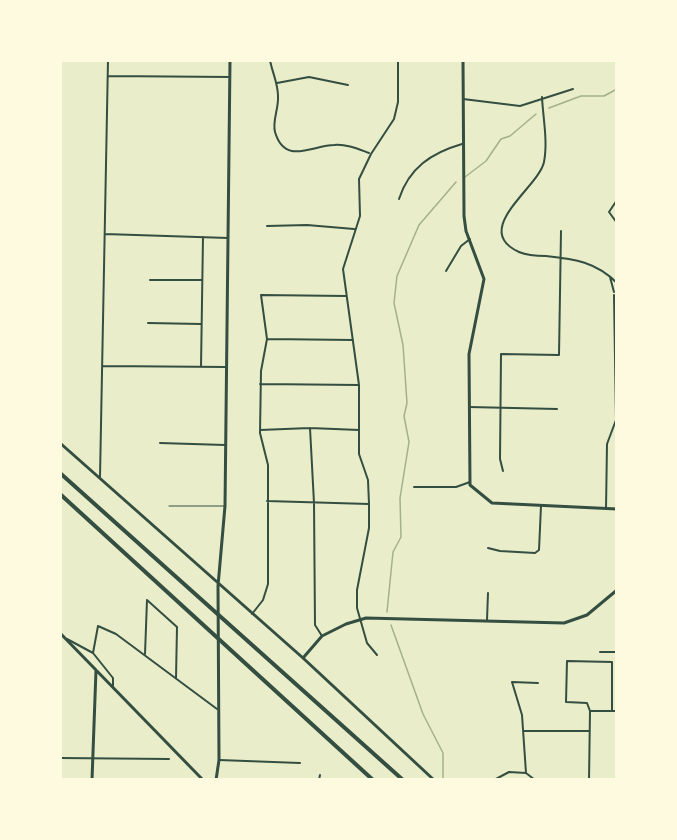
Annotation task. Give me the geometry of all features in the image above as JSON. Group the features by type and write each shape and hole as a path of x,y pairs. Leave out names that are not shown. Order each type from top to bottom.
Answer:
{"highway":[{"path":"60,473 403,780"},
{"path":"60,494 373,780"}],"street":[{"path":"100,479 108,60"},
{"path":"216,780 219,760 218,586 225,506 230,60"},
{"path":"270,60 279,98 275,132 283,144 294,152 302,153 332,144 354,147 371,154"},
{"path":"377,655 368,645 360,620 357,590 369,528 368,480 359,454 359,385 343,269 360,216 359,179 371,154 394,119 398,102 398,60"},
{"path":"463,60 464,216 484,279 471,336 470,482 479,495 492,503 617,509"},
{"path":"108,76 230,77"},
{"path":"277,83 309,77 348,85"},
{"path":"463,99 520,106 542,97 573,89"},
{"path":"542,97 544,162 541,171 507,212 502,222 503,235 508,244 520,252 594,264 617,283"},
{"path":"399,199 404,184 423,162 440,151 462,144"},
{"path":"617,200 609,212 617,223"},
{"path":"267,226 307,225 354,230"},
{"path":"503,471 500,459 501,354 560,355 561,231"},
{"path":"105,234 228,238"},
{"path":"201,367 203,237"},
{"path":"446,271 461,246 470,239"},
{"path":"608,275 617,300"},
{"path":"150,280 202,280"},
{"path":"606,509 607,444 616,420 613,314 614,294 617,287"},
{"path":"252,614 263,600 267,590 268,465 260,430 260,384 267,339 261,295 346,296"},
{"path":"613,314 617,308"},
{"path":"148,323 201,324"},
{"path":"267,339 353,340"},
{"path":"103,366 226,368"},
{"path":"260,384 359,385"},
{"path":"469,407 557,409"},
{"path":"260,430 310,428 359,430"},
{"path":"310,428 314,503 315,625 322,636"},
{"path":"60,443 218,586 303,658 434,780"},
{"path":"160,443 225,445"},
{"path":"414,487 456,486 470,482"},
{"path":"267,501 369,504"},
{"path":"488,548 535,553 539,550 541,506"},
{"path":"303,658 322,636 360,620 564,623 587,615 616,592"},
{"path":"487,622 488,593"},
{"path":"145,654 147,600 177,627 176,678"},
{"path":"93,653 98,626 116,634 145,654 217,709"},
{"path":"60,633 203,780"},
{"path":"64,637 93,653 113,678 113,689"},
{"path":"600,652 617,652"},
{"path":"589,780 590,711 587,703 566,702 567,661 612,662 612,711"},
{"path":"92,780 96,670"},
{"path":"526,773 524,731 512,682 516,680 538,683"},
{"path":"590,711 617,711"},
{"path":"524,731 589,731"},
{"path":"60,758 169,759"},
{"path":"219,760 300,764"},
{"path":"494,780 509,772 526,773 535,780"},
{"path":"319,780 320,775"}],"lane":[{"path":"169,506 225,506"}],"waterway":[{"path":"549,108 581,96 604,96 617,89"},
{"path":"465,177 486,161 501,139 510,136 536,114"},
{"path":"387,612 393,552 401,537 400,498 409,442 404,416 407,403 403,345 394,303 397,276 419,225 456,182"},
{"path":"391,625 423,714 443,753 443,779"}]}
